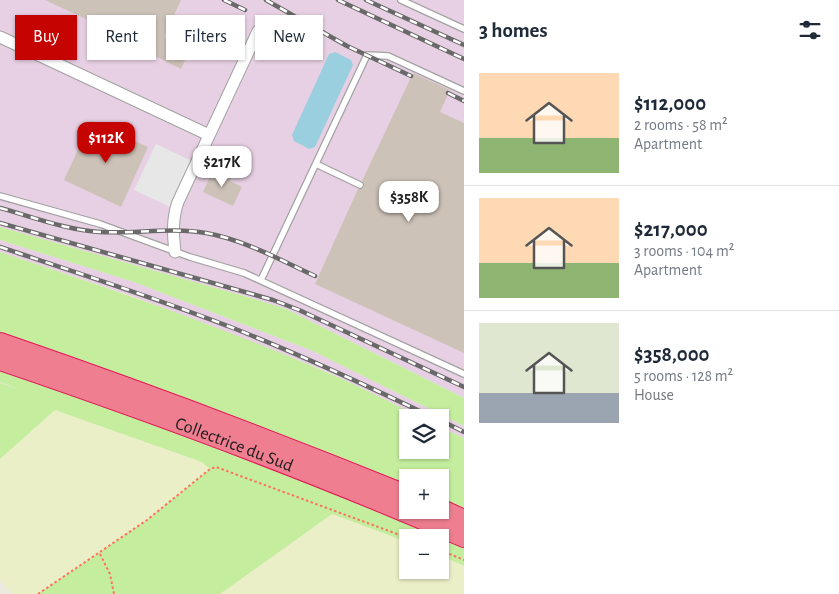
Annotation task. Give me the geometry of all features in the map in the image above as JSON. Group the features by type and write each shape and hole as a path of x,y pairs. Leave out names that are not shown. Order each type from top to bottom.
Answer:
{"highway":[{"name":"Collectrice du Sud","path":"0,343 163,401 325,462 399,492"},
{"name":"Collectrice du Sud","path":"0,360 164,418 299,469 464,537"},
{"path":"449,514 464,520"}],"street":[{"path":"0,37 209,135"},
{"path":"175,252 172,230 173,215 255,37"}],"lane":[{"path":"401,0 464,29"},
{"path":"262,280 367,55 388,56 464,91"},
{"path":"316,164 360,185"},
{"path":"0,196 100,224 175,252 262,280 464,374"}],"path":[{"path":"38,594 100,553 166,505 210,469 216,468 399,535"},
{"path":"100,553 110,574 114,594"},
{"path":"449,554 464,560"}],"shaded area":[{"path":"0,0 464,0 464,398 286,309 0,227"},
{"path":"156,144 192,161 170,207 134,190"},
{"path":"0,240 134,282 313,351 430,409 404,409 330,373 260,345 129,295 0,252"},
{"path":"449,419 464,426 464,438 449,431"}],"green space":[{"path":"0,227 286,309 464,398 464,426 449,419 449,409 430,409 313,351 134,282 0,240"},
{"path":"0,252 206,324 340,378 404,409 399,409 399,459 449,459 449,431 464,438 464,510 449,504 449,469 399,469 399,484 0,334"},
{"path":"0,369 314,485 422,529 399,529 399,539 332,514 220,594 38,594 147,520 210,469 202,462 55,410 0,459 0,383 21,390 0,382"},
{"path":"55,410 202,462 210,469 147,520 38,594 12,594 0,580 0,459"},
{"path":"332,514 399,539 399,579 449,579 449,559 464,566 464,594 220,594"},
{"path":"449,540 464,546 464,566 449,559"}],"water":[{"path":"335,52 351,60 353,65 315,147 309,149 294,141 292,135 329,54"}],"building":[{"path":"45,0 181,0 174,15 166,15 166,33 164,37 166,38 166,60 185,60 181,69 156,56 156,15 87,15 87,20"},
{"path":"413,73 450,90 440,112 464,123 464,353 315,284 358,189 364,187 362,181"},
{"path":"91,121 148,147 121,207 64,180"},
{"path":"214,168 232,177 230,181 242,187 233,206 203,192"}],"railway":[{"path":"224,0 245,10"},
{"path":"266,0 347,46 411,76"},
{"path":"338,0 464,59"},
{"path":"366,0 464,45"},
{"path":"448,93 464,101"},
{"path":"0,208 62,226 87,231 193,231 220,236 248,245 315,276"},
{"path":"0,223 273,300 299,310 464,387"},
{"path":"0,247 146,296 233,328 334,371 415,409"},
{"path":"449,424 464,432"}]}
